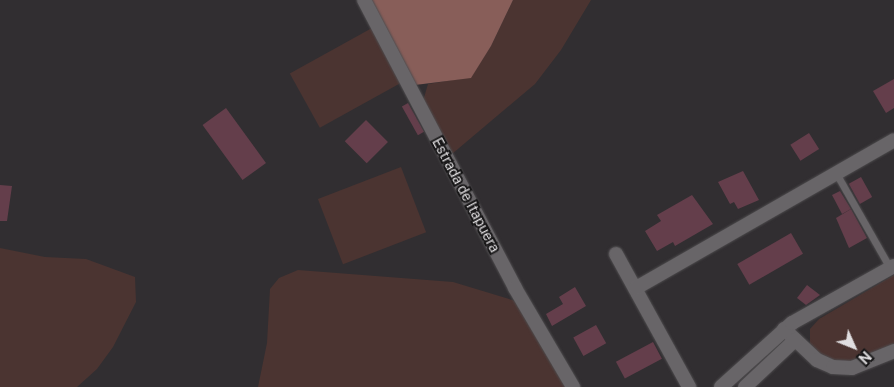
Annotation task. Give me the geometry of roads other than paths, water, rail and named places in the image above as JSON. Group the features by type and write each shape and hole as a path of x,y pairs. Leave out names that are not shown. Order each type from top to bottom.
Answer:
{"street":[{"name":"Estrada de Itapuera","path":"364,0 515,288 573,387"},
{"path":"636,288 894,140"},
{"path":"616,254 689,387"},
{"path":"721,387 784,329 892,267"},
{"path":"784,329 817,360 842,368 894,351"},
{"path":"745,387 794,340"}],"lane":[{"path":"836,173 892,267"}]}
